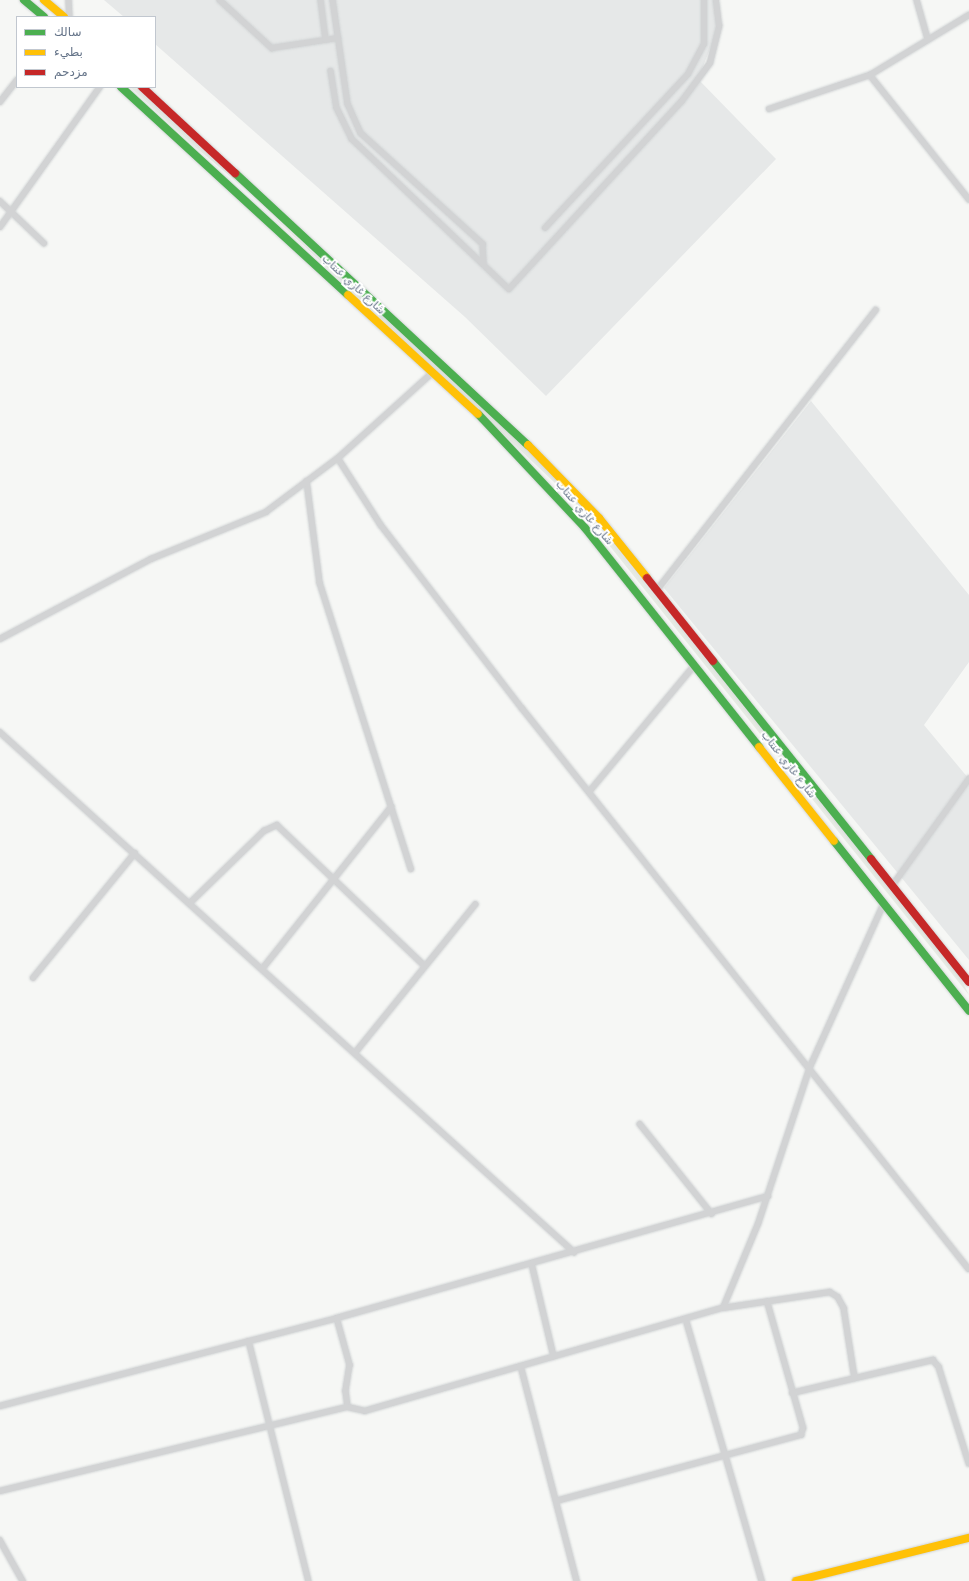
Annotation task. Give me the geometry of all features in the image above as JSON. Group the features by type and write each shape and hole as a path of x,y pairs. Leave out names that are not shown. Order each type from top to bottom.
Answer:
{"main road":[{"path":"24,0 43,16"},
{"path":"44,0 63,16"},
{"name":"شارع غازي عنتاب","path":"122,88 490,425 585,528 969,1011"},
{"path":"143,88 512,428 599,518 969,982"},
{"path":"248,203 257,193"},
{"path":"796,1581 969,1538"}],"street":[{"path":"69,0 70,16"},
{"path":"220,0 272,48 338,38"},
{"path":"321,0 326,40"},
{"path":"333,0 348,104 361,133 483,244 484,264"},
{"path":"545,228 688,74 704,44 704,0"},
{"path":"331,71 337,108 352,139 509,289 682,101 710,63 717,45 716,0"},
{"path":"917,0 928,39"},
{"path":"769,108 870,75 969,15"},
{"path":"870,75 969,199"},
{"path":"0,102 16,81"},
{"path":"0,227 99,88"},
{"path":"0,201 44,243"},
{"path":"657,590 876,310"},
{"path":"0,639 152,559 266,512 338,458 432,373"},
{"path":"338,458 381,525 589,792 810,1067 969,1269"},
{"path":"307,481 320,583 411,869"},
{"path":"589,792 695,665"},
{"path":"0,732 191,902 574,1252"},
{"path":"892,886 969,779"},
{"path":"263,968 392,807"},
{"path":"191,902 271,826 285,829 425,966"},
{"path":"33,978 135,852"},
{"path":"723,1308 768,1196 810,1067 884,903"},
{"path":"356,1053 475,905"},
{"path":"640,1124 712,1214"},
{"path":"0,1406 337,1318 712,1214 768,1196"},
{"path":"532,1264 554,1356"},
{"path":"0,1491 269,1424 348,1407 365,1411 723,1308 830,1292 838,1296 844,1308 855,1378"},
{"path":"556,1501 726,1458 801,1435 803,1428 767,1302"},
{"path":"337,1318 350,1365 346,1391 348,1407"},
{"path":"686,1319 762,1581"},
{"path":"249,1341 309,1581"},
{"path":"792,1393 929,1360 937,1362 969,1463"},
{"path":"521,1366 577,1581"},
{"path":"0,1540 23,1581"}],"shaded area":[{"path":"104,0 715,0 719,26 698,79 776,159 546,396 465,317 156,45 156,16 123,16"},
{"path":"131,88 136,88 241,185 195,147"},
{"path":"265,209 507,429 578,500 961,979 969,995 573,500"},
{"path":"811,401 969,595 969,662 924,725 969,779 969,960 664,588"}],"traffic: fast":[{"path":"24,0 43,16"},
{"path":"122,88 348,295"},
{"path":"235,173 528,445"},
{"path":"478,414 585,528 759,747"},
{"path":"713,661 871,859"},
{"path":"834,841 969,1011"}],"traffic: slow":[{"path":"44,0 63,16"},
{"path":"348,295 478,414"},
{"path":"528,445 599,518 647,578"},
{"path":"759,747 834,841"},
{"path":"796,1581 969,1538"}],"traffic: jam":[{"path":"143,88 235,173"},
{"path":"647,578 713,661"},
{"path":"871,859 969,982"}]}
